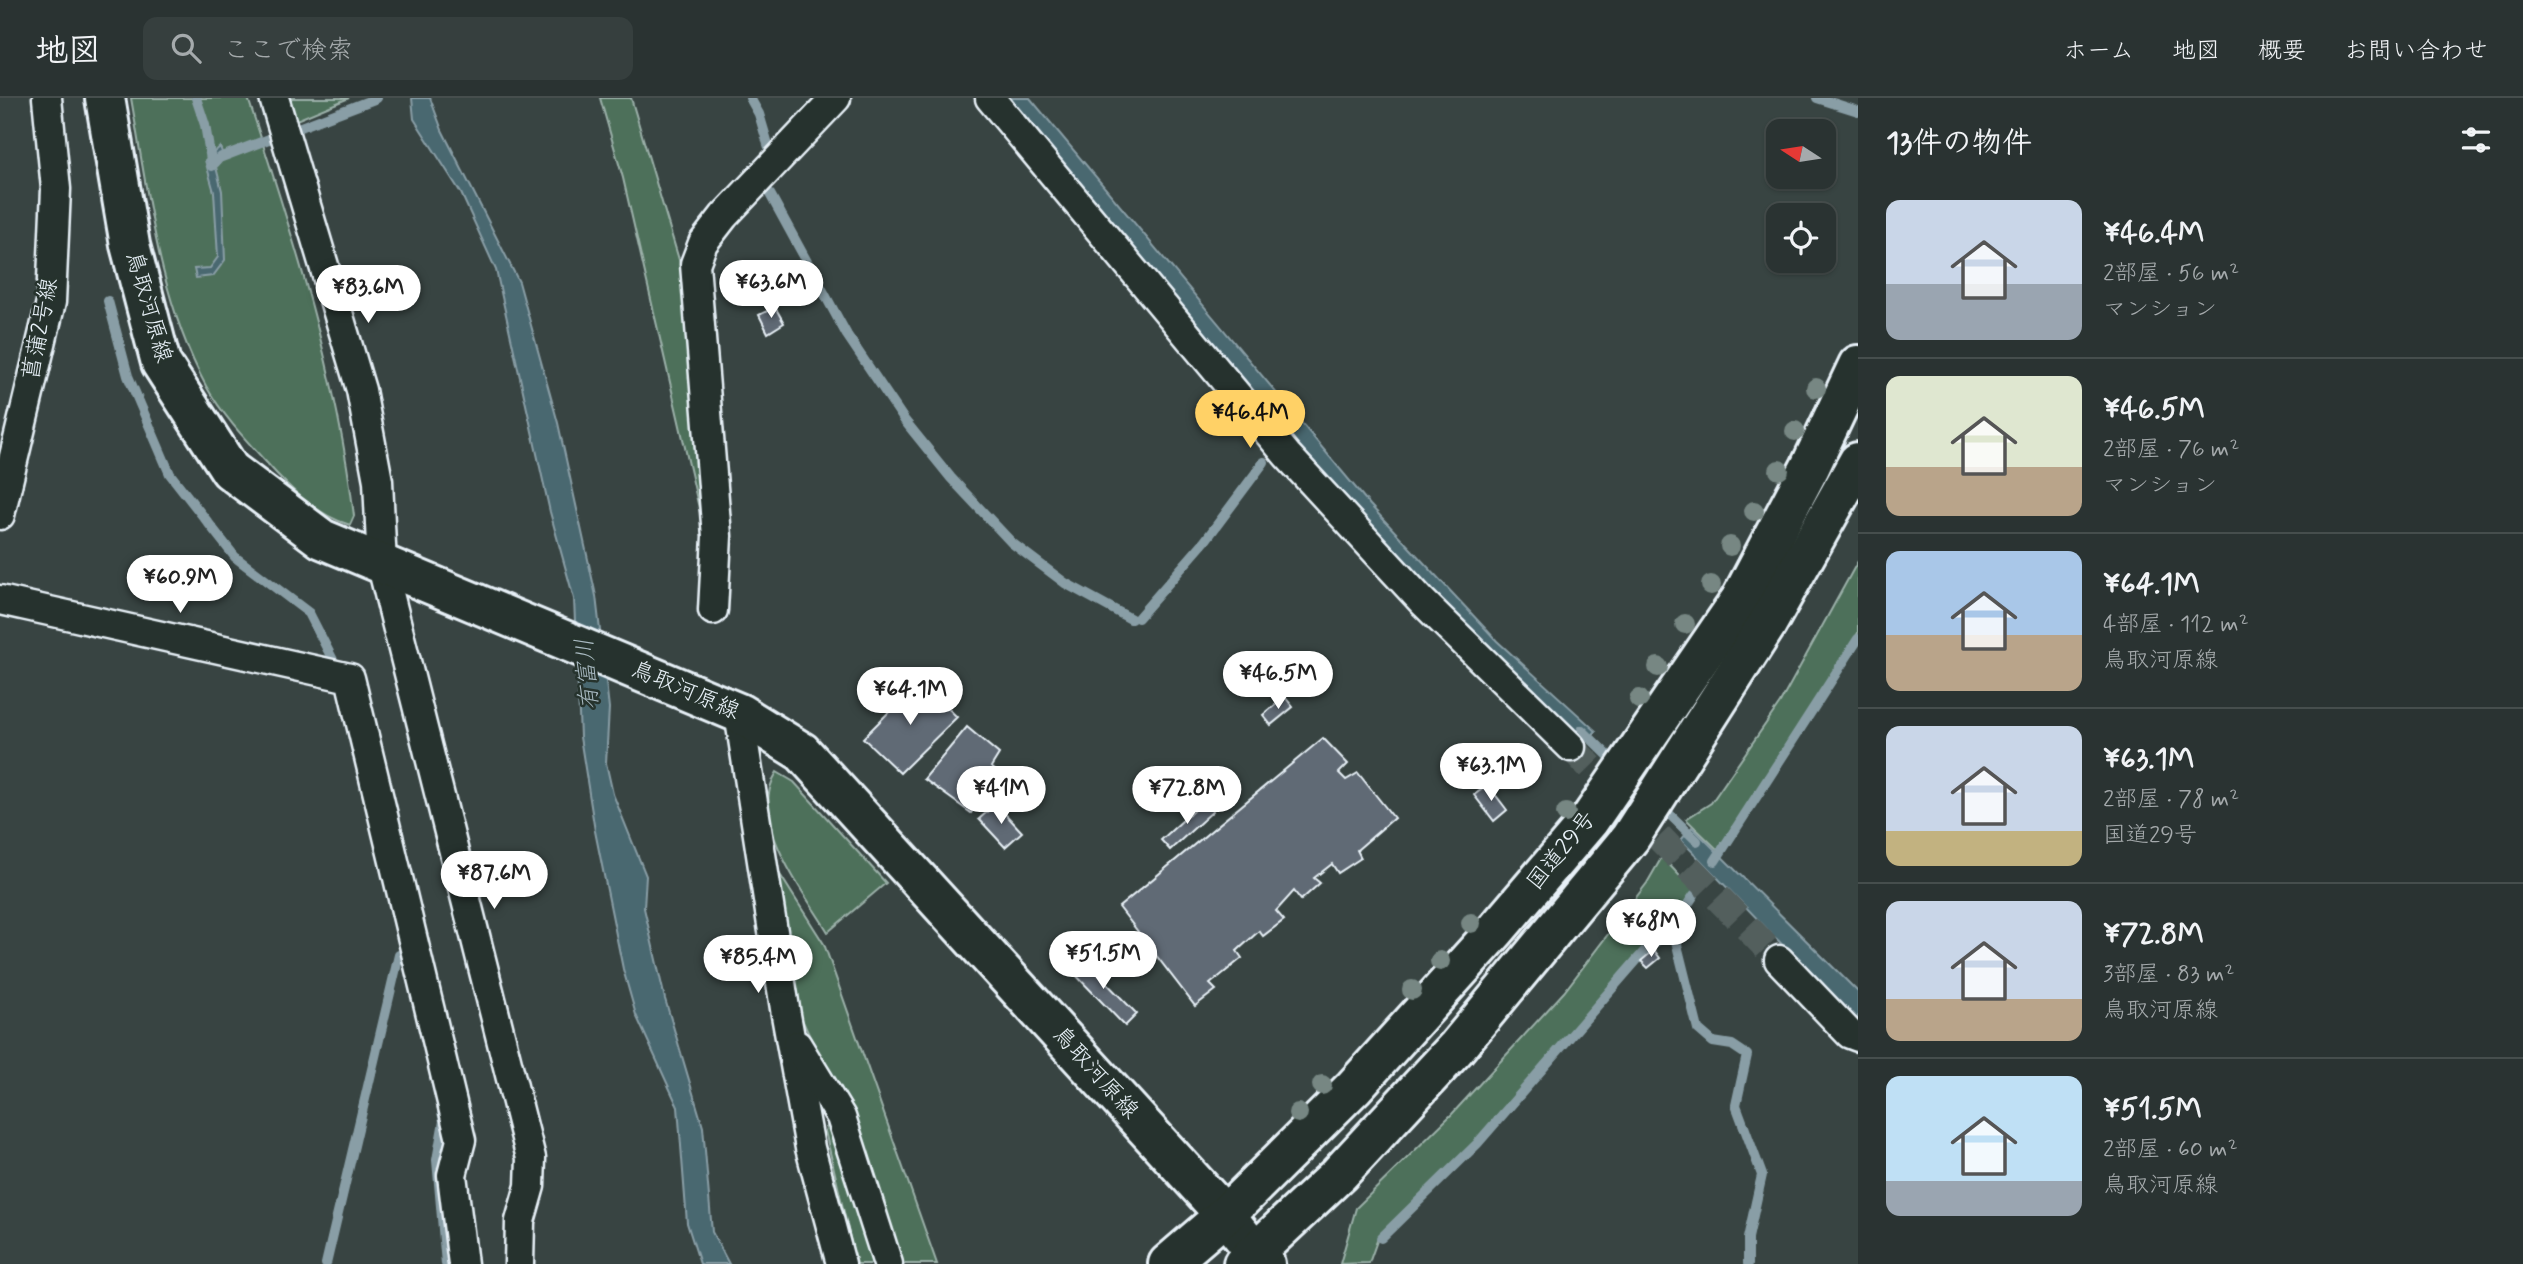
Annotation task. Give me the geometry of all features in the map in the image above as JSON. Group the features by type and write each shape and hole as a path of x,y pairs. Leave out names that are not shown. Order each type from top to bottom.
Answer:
{"main road":[{"name":"鳥取河原線","path":"105,98 130,244 161,363 230,470 322,539 739,713 802,752 1225,1215 1254,1260"},
{"name":"国道29号","path":"1168,1264 1225,1215 1354,1087 1496,930 1589,821 1740,600 1810,467 1858,365"},
{"name":"国道29号","path":"1254,1260 1339,1174 1456,1048 1630,838 1767,624 1858,462"}],"street":[{"name":"菖蒲2号線","path":"0,515 51,302 56,189 47,98"},
{"path":"274,98 361,390 377,481 382,566 531,1158 530,1186 520,1221 519,1264"},
{"path":"713,610 717,536 695,264 703,243 724,216 836,98"},
{"path":"990,98 1287,455 1422,601 1571,747"},
{"path":"0,600 350,678 461,1140 452,1175 463,1264"},
{"path":"739,713 810,1148 841,1264"},
{"path":"1779,960 1850,1034 1858,1037"},
{"path":"789,1031 841,1117 888,1264"}],"green space":[{"path":"131,98 248,98 297,253 325,357 337,410 354,516 350,525 314,507 284,481 234,426 206,386 190,353 166,282"},
{"path":"278,98 349,98 287,124"},
{"path":"600,98 631,98 685,280 704,530 623,178"},
{"path":"1858,561 1858,633 1784,753 1718,850 1686,819 1711,803 1780,703"},
{"path":"777,772 794,782 886,883 828,932 793,876 773,833 768,812 769,791"},
{"path":"1662,857 1694,891 1667,932 1648,944 1477,1140 1378,1238 1369,1263 1340,1264 1356,1208 1452,1114 1564,992 1647,883"},
{"path":"774,865 824,944 937,1264 895,1264 847,1116 798,1011"},
{"path":"827,1125 830,1126 882,1264 856,1264 825,1131"}],"water":[{"name":"有富川","path":"412,98 430,98 442,130 519,282 558,423 596,596 609,708 606,763 613,794 646,876 644,908 665,999 703,1127 712,1232 729,1264 700,1264 687,1223 678,1107 636,1015 623,969 595,831 580,737 574,599 550,512 496,270 461,193 414,119"},
{"path":"1002,98 1030,98 1370,505 1497,641 1596,731 1584,745 1438,609 1300,452 1267,408 1262,409"},
{"path":"220,147 224,158 216,167 222,191 225,260 213,276 196,278 194,269 210,268 218,257 214,192 205,160"},
{"path":"1692,827 1858,992 1858,1023 1681,840"}],"building":[{"path":"767,266 782,296 766,306 751,276"},
{"path":"775,307 784,323 768,333 759,315"},
{"path":"920,681 957,717 900,773 863,738"},
{"path":"1285,697 1293,707 1271,725 1263,715"},
{"path":"967,727 999,754 991,767 1002,776 971,813 924,779"},
{"path":"1323,738 1348,764 1339,773 1346,780 1358,773 1394,818 1357,850 1361,858 1338,873 1332,864 1314,878 1320,883 1301,900 1294,891 1276,911 1284,920 1263,936 1259,931 1237,951 1242,958 1210,984 1216,990 1195,1006 1119,907"},
{"path":"1488,785 1507,810 1494,821 1474,795"},
{"path":"1204,801 1213,811 1170,850 1161,840"},
{"path":"996,804 1022,832 1005,847 979,819"},
{"path":"1654,950 1660,958 1648,968 1641,961"},
{"path":"1081,957 1137,1014 1125,1026 1069,968"}],"waterway":[{"path":"196,98 205,125 212,166"},
{"path":"215,163 219,158 377,98"},
{"path":"750,98 759,114 770,151"},
{"path":"1817,98 1858,111"},
{"path":"770,194 847,335 905,421 951,478 1012,543 1065,583 1131,619"},
{"path":"108,301 128,376 170,474 235,557 309,613 334,662"},
{"path":"1138,618 1205,541 1264,462"},
{"path":"1715,861 1858,639"},
{"path":"1582,730 1619,766"},
{"path":"1660,805 1697,841"},
{"path":"1381,1238 1477,1144 1649,946 1668,934 1694,895"},
{"path":"1674,933 1698,1029 1713,1042 1732,1045 1747,1055 1736,1105 1762,1175 1748,1238 1748,1264"},
{"path":"326,1264 399,955"},
{"path":"442,1112 444,1121 437,1160 446,1264"}],"tunnel":[{"path":"1571,747 1779,960"}]}
